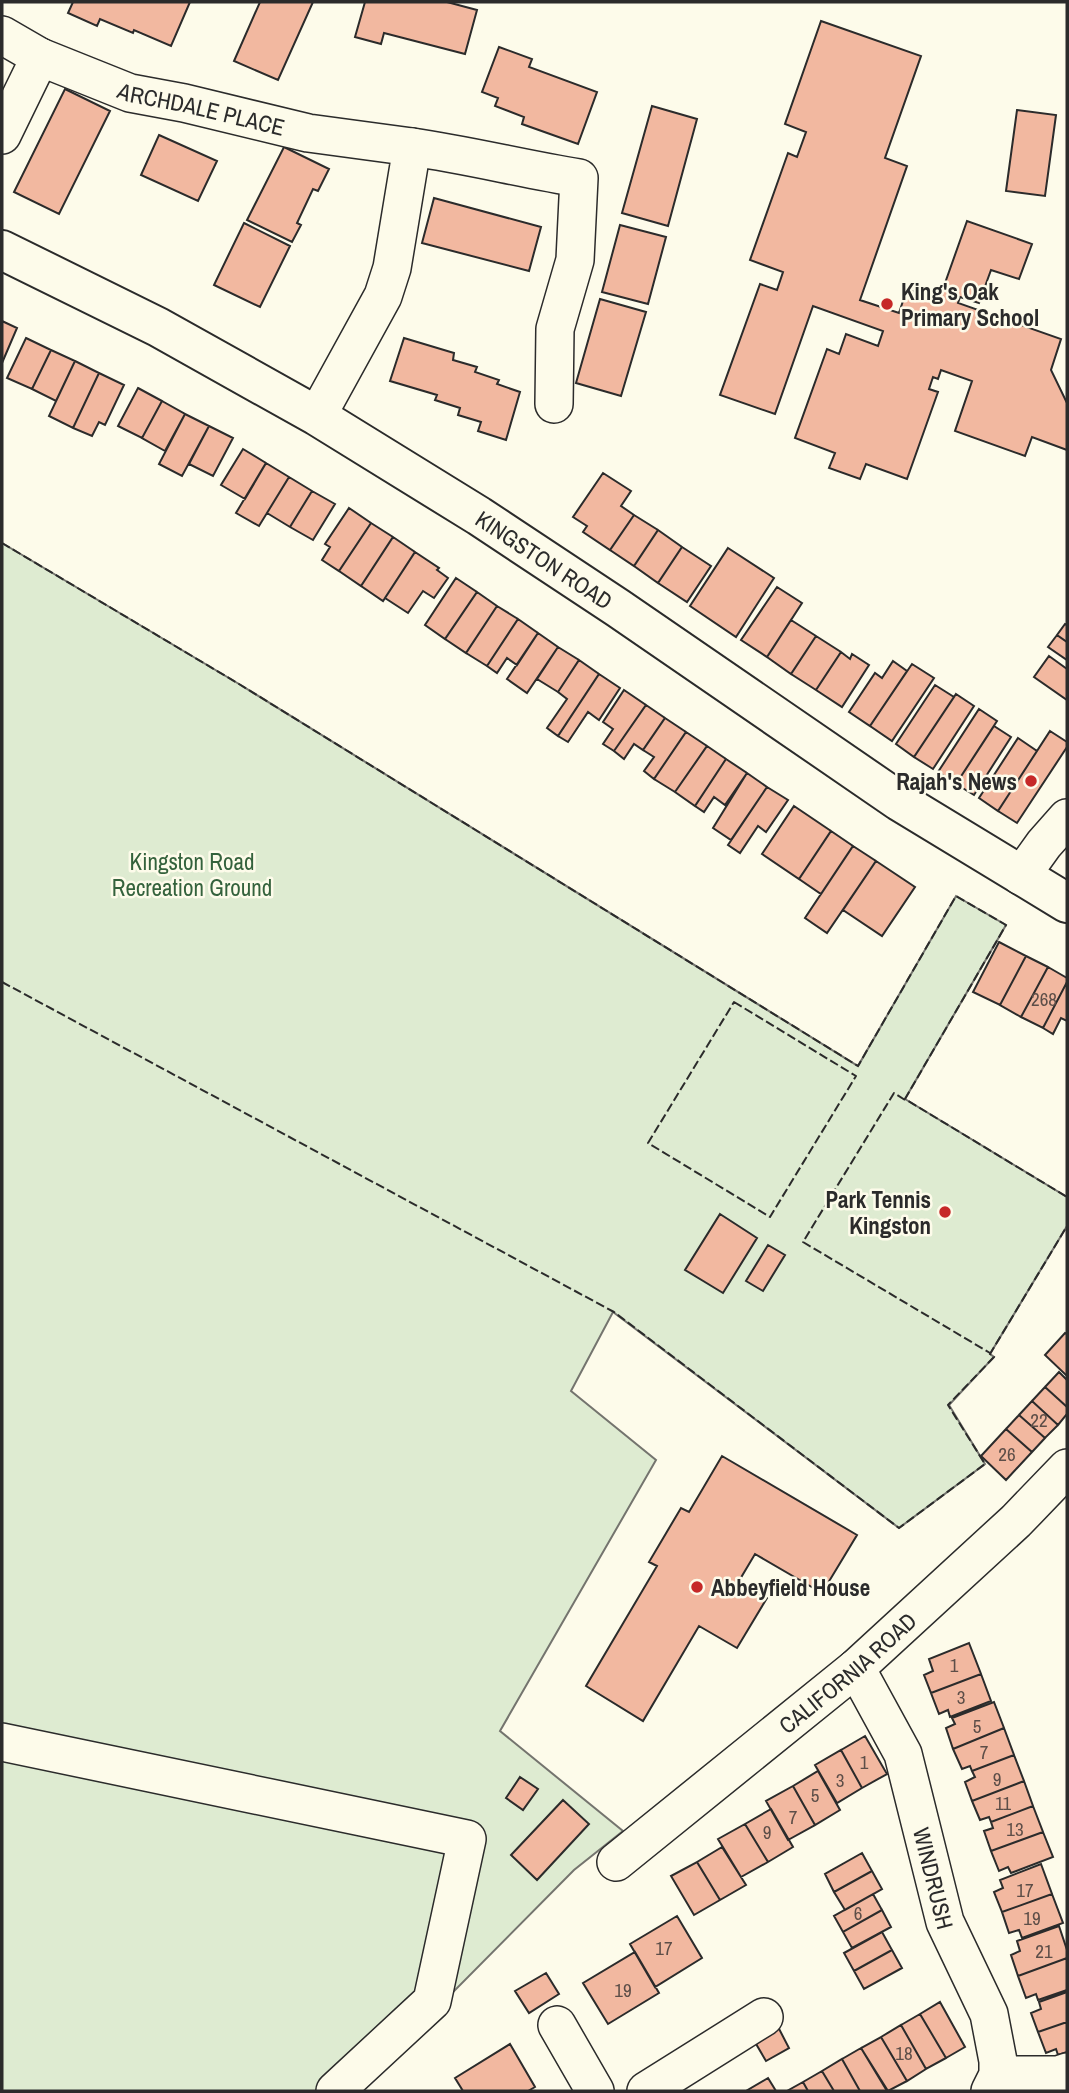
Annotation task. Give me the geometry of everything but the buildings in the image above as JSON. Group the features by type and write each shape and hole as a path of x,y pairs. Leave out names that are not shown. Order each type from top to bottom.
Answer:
{"main road":[{"name":"KINGSTON ROAD","path":"2,250 158,327 317,416 479,516 899,801 1067,903"}],"street":[{"name":"ARCHDALE PLACE","path":"2,36 40,57 130,93 308,133 454,153 579,178 575,260 555,329 554,404"},
{"path":"2,135 40,57"},
{"path":"317,416 383,296 392,268 412,147"},
{"path":"1021,876 1067,818"},
{"name":"CALIFORNIA ROAD","path":"616,1862 856,1668 1016,1521 1067,1468"},
{"name":"WINDRUSH","path":"856,1668 903,1754 945,1923 989,2014 998,2061 994,2083"},
{"path":"2,1742 467,1839 432,2001 335,2091"},
{"path":"646,2091 764,2017"},
{"path":"557,2025 595,2091"},
{"path":"994,2083 1058,2075 1067,2071"}],"green space":[{"name":"Kingston Road Recreation Ground","path":"2,543 239,684 858,1066 956,896 1006,925 905,1099 1067,1197 1067,1226 990,1354 994,1357 949,1405 985,1464 899,1528 613,1312 571,1391 656,1460 500,1731 623,1831 574,1870 355,2091 2,2091"}],"fence":[{"path":"2,543 239,684 858,1066 956,896 1006,925 905,1099 1067,1197"},
{"path":"2,982 614,1312 899,1528 985,1464 948,1405 994,1357 990,1354 1067,1226"},
{"path":"734,1002 856,1076 770,1217 648,1143 734,1002"},
{"path":"905,1100 894,1093 803,1242 990,1353"}],"place":[{"name":"King's Oak Primary School","path":"887,304"},
{"name":"Rajah's News","path":"1031,781"},
{"name":"Park Tennis Kingston","path":"945,1212"},
{"name":"Abbeyfield House","path":"697,1587"}]}
